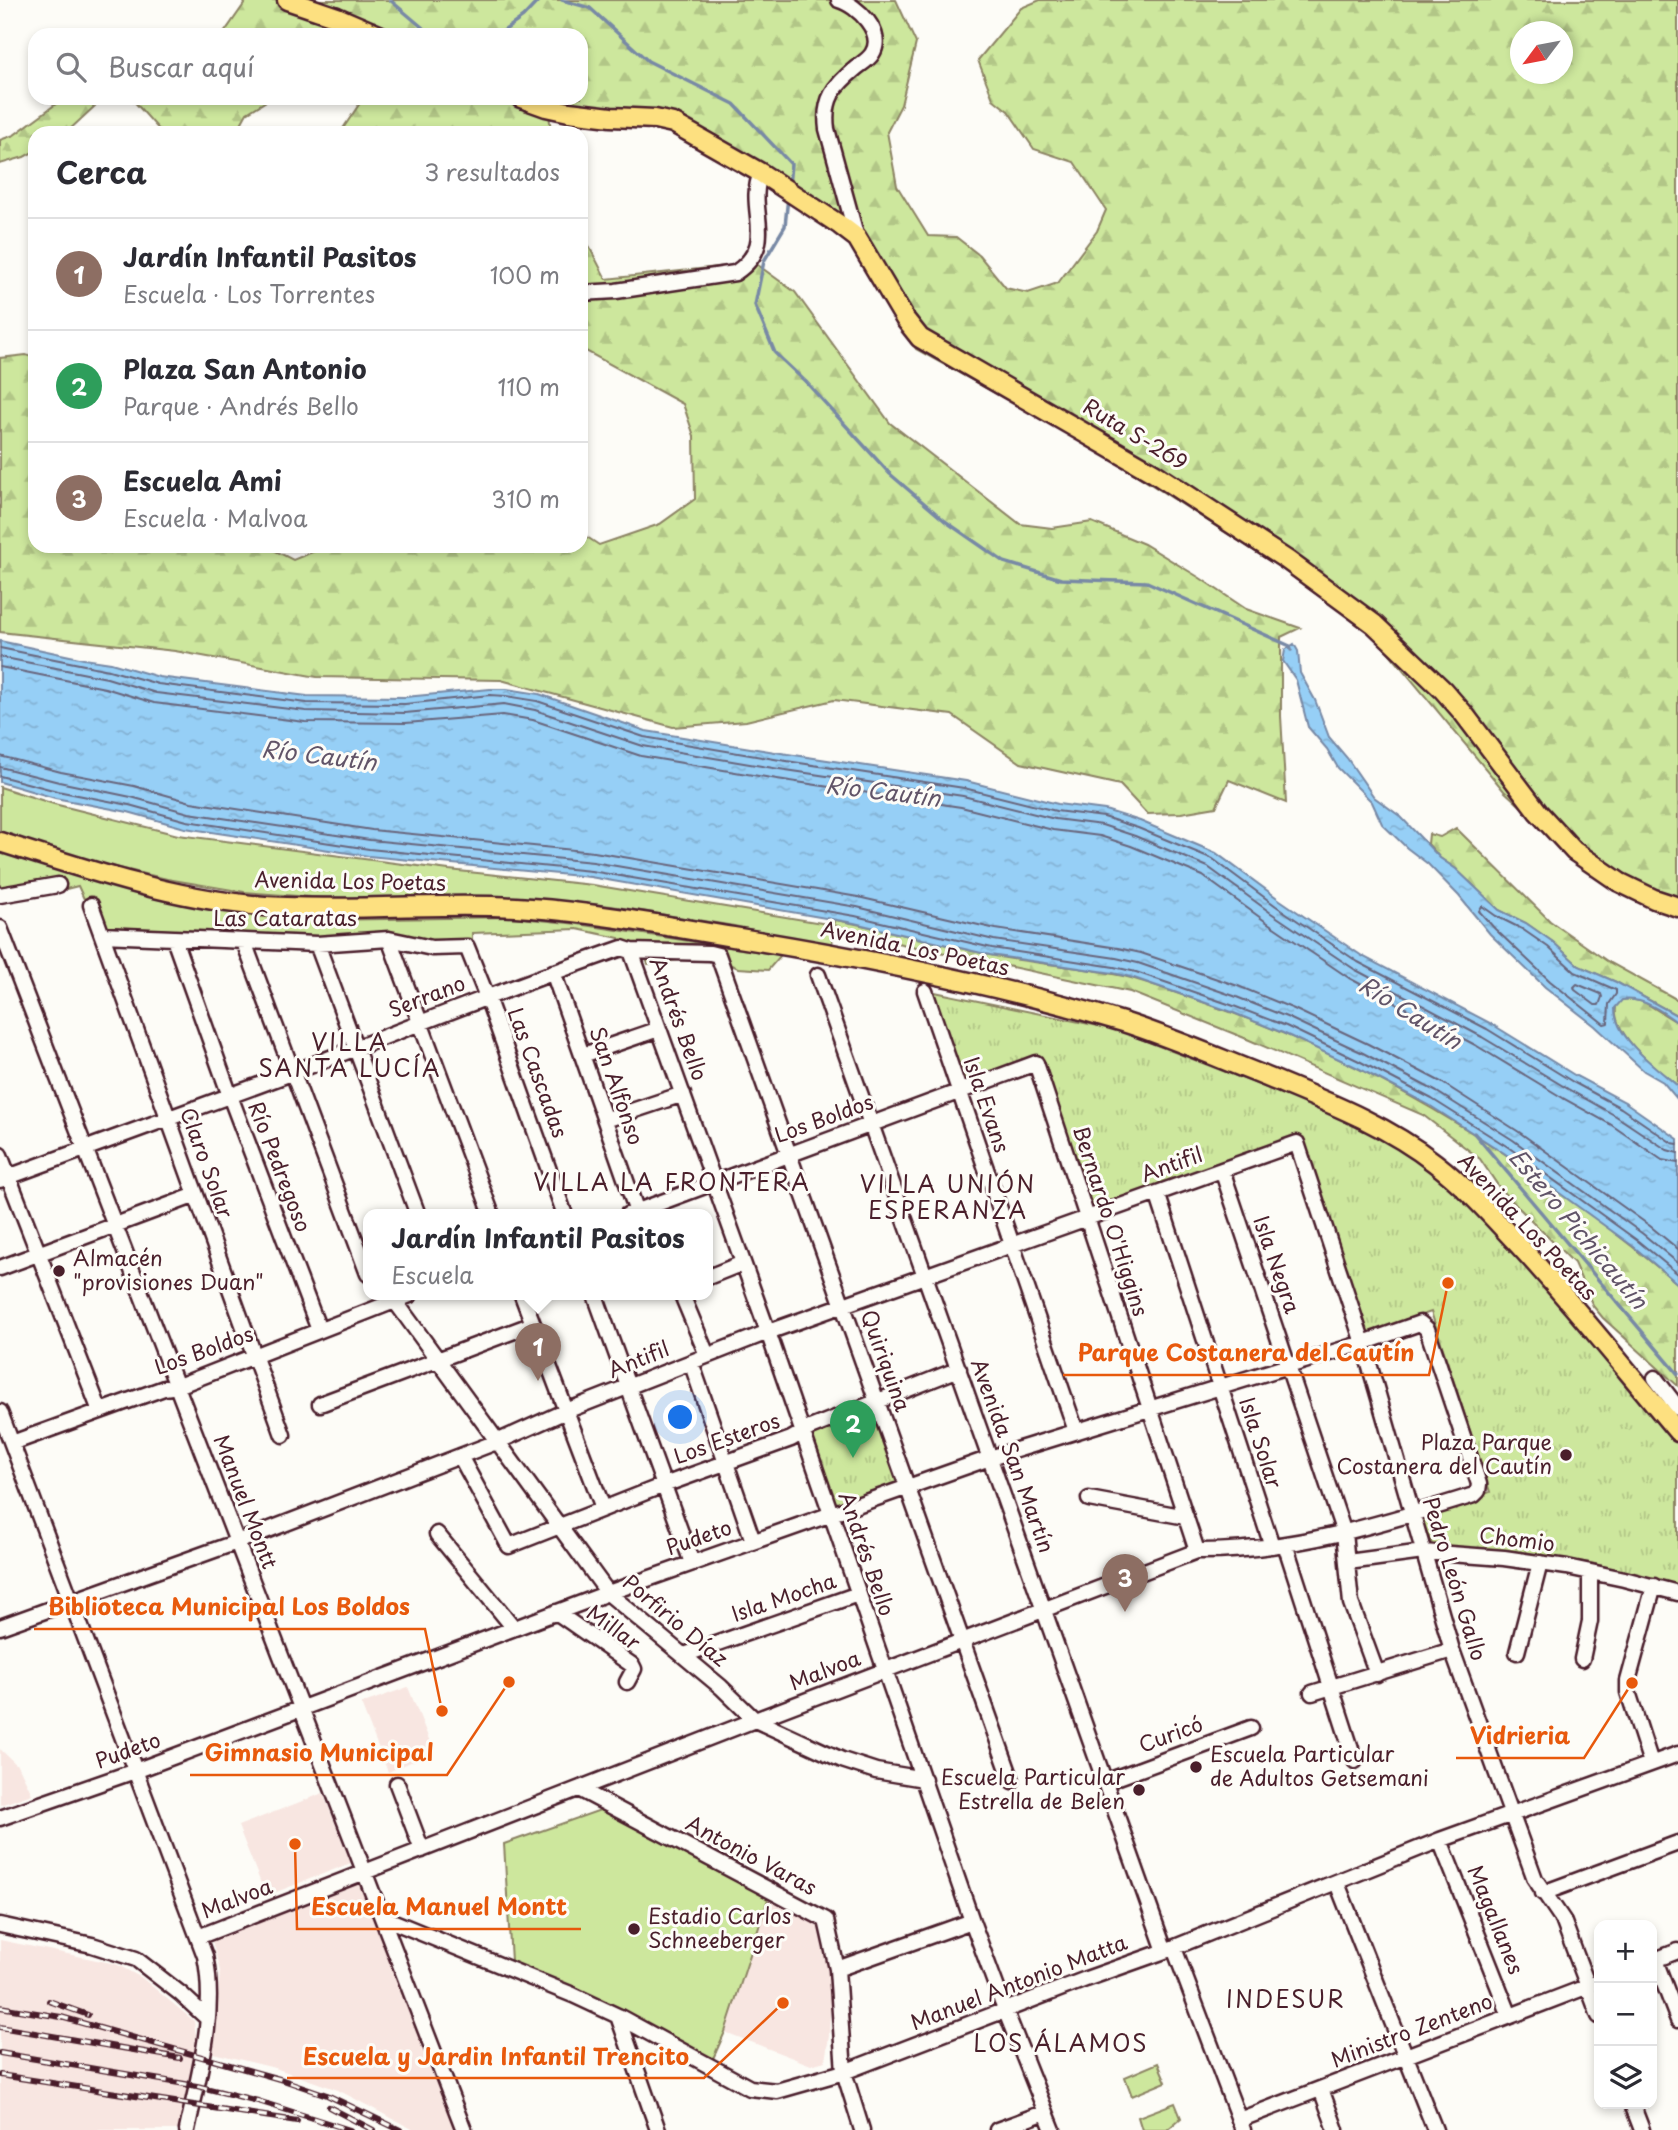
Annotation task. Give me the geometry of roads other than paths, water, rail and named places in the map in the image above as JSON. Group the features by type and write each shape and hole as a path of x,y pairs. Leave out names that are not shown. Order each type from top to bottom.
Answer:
{"main road":[{"path":"287,0 363,28"},
{"name":"Ruta S-269","path":"540,105 569,112 673,123 764,175 840,225 857,238 905,319 920,338 1109,445 1188,494 1287,560 1374,624 1444,690 1549,825 1574,851 1619,882 1678,907"},
{"name":"Avenida Los Poetas","path":"0,842 137,883 217,900 252,905 322,908 529,908 601,916 838,954 1039,999 1126,1023 1332,1104 1383,1129 1435,1163 1477,1201 1538,1266 1678,1432"}],"street":[{"path":"838,0 851,5 859,12 876,39 870,57 834,88 826,113 827,129 857,238"},
{"path":"588,293 616,291 734,272 747,264 754,254 759,236 755,190 764,175"},
{"path":"0,895 58,885"},
{"name":"Claro Solar","path":"91,905 283,1435"},
{"name":"Manuel Montt","path":"0,928 464,2130"},
{"name":"Las Cataratas","path":"102,935 317,944 389,939 432,948 467,947"},
{"name":"Río Pedregoso","path":"174,939 230,1096 319,1329"},
{"path":"389,939 490,1209"},
{"path":"244,942 363,1261"},
{"path":"317,944 416,1209"},
{"name":"Las Cascadas","path":"467,947 563,1209"},
{"name":"Serrano","path":"4,1178 622,948 631,951 718,955"},
{"name":"Andrés Bello","path":"631,951 768,1332 972,1921 1053,2130"},
{"name":"Quiriquina","path":"718,955 1012,1781"},
{"name":"San Alfonso","path":"553,972 605,1120 632,1209"},
{"name":"Avenida San Martín","path":"818,975 1105,1782 1241,2125"},
{"name":"Isla Evans","path":"925,991 1076,1431"},
{"path":"583,1055 659,1029"},
{"name":"Los Boldos","path":"646,1209 1036,1063"},
{"name":"Bernardo O'Higgins","path":"1036,1063 1197,1551"},
{"path":"605,1120 682,1094"},
{"name":"Antifil","path":"0,1627 237,1542 499,1441 566,1411 768,1332 1297,1143"},
{"name":"Pedro León Gallo","path":"1297,1143 1363,1343 1452,1650 1535,1879 1563,1920 1594,1984"},
{"path":"0,1155 4,1178 38,1255 100,1411"},
{"name":"Isla Negra","path":"1222,1170 1344,1533 1351,1603 1377,1674"},
{"name":"Isla Solar","path":"1157,1193 1220,1387 1332,1687 1355,1761"},
{"path":"0,1268 196,1195"},
{"path":"713,1275 743,1263"},
{"path":"524,1300 603,1508"},
{"path":"597,1300 692,1563"},
{"path":"684,1300 707,1356"},
{"name":"Los Boldos","path":"12,1443 164,1388 178,1386 319,1329 378,1301 395,1301"},
{"name":"Porfirio Díaz","path":"395,1301 608,1593 684,1655 755,1720 842,1760 876,1771 924,1779"},
{"name":"Pudeto","path":"0,1818 135,1771 608,1593 990,1458 1420,1323 1427,1329 1479,1484 1478,1491"},
{"path":"320,1404 533,1324"},
{"path":"691,1362 753,1541"},
{"name":"Los Esteros","path":"460,1456 509,1546 603,1508 791,1439 802,1432 959,1369"},
{"path":"1655,1378 1678,1408"},
{"path":"0,1412 198,1937 207,1969 208,2019 187,2130"},
{"name":"Malvoa","path":"198,1937 1197,1551 1278,1545 1344,1533 1474,1495 1478,1491"},
{"path":"1089,1499 1186,1517"},
{"path":"437,1534 514,1628"},
{"name":"Chomio","path":"1348,1562 1423,1552 1504,1558 1678,1592"},
{"path":"1517,1651 1540,1563"},
{"path":"1582,1659 1590,1621 1590,1573"},
{"path":"1651,1763 1628,1692 1628,1681 1654,1586"},
{"name":"Isla Mocha","path":"684,1655 858,1594"},
{"name":"Millar","path":"556,1612 632,1665 634,1669 627,1682"},
{"path":"1312,1693 1452,1650"},
{"name":"Curicó","path":"1105,1782 1251,1728"},
{"name":"Manuel Antonio Matta","path":"382,1917 618,2016 741,2084 759,2091 785,2090 844,2072 1170,1949 1440,1840 1678,1754"},
{"path":"397,1784 422,1850"},
{"name":"Antonio Varas","path":"579,1789 826,1920 837,1969 844,2072 862,2130"},
{"name":"Magallanes","path":"1440,1840 1510,2016"},
{"path":"1543,1893 1678,1843"},
{"path":"1337,1883 1435,2130"},
{"path":"837,1969 972,1921"},
{"path":"1,1923 92,1945 136,1959 208,2019"},
{"path":"1657,1959 1678,1951"},
{"path":"1657,1970 1678,2020"},
{"name":"Ministro Zenteno","path":"1241,2125 1321,2089 1594,1984"},
{"path":"618,2016 658,2130"},
{"path":"1321,2089 1336,2130"},
{"path":"1634,2109 1642,2130"},
{"path":"997,2130 1046,2112"}],"water":[{"name":"Río Cautín","path":"0,641 111,663 159,677 307,696 405,697 490,689 539,694 646,731 966,781 1058,804 1105,810 1140,821 1216,853 1362,956 1490,1023 1576,1076 1625,1102 1678,1139 1678,1284 1634,1247 1504,1153 1429,1105 1283,1033 1134,978 990,955 854,923 590,877 368,856 185,828 128,812 55,798 0,782"},
{"path":"1294,644 1298,651 1300,673 1315,700 1329,737 1374,797 1401,817 1440,858 1456,869 1499,910 1526,923 1553,942 1579,966 1616,982 1678,1016 1678,1023 1652,1006 1630,1000 1622,1000 1615,1008 1621,1030 1629,1041 1678,1086 1678,1100 1663,1082 1644,1071 1595,1026 1545,987 1490,934 1428,864 1382,824 1372,802 1338,768 1327,749 1308,727 1296,680 1283,661 1285,650"}],"waterway":[{"path":"390,0 423,28"},
{"path":"508,28 539,0"},
{"path":"562,0 590,8 648,61 734,104 791,164 789,186"},
{"path":"788,197 785,226 764,261 755,305 775,353 806,382 890,474 945,521 1004,562 1061,579 1147,582 1290,646 1291,650"},
{"name":"Estero Pichicautín","path":"1474,1133 1678,1374"}],"railway":[{"path":"49,2001 88,2015"},
{"path":"0,2007 61,2017 283,2080 327,2095 400,2130"},
{"path":"0,2027 180,2058"},
{"path":"0,2053 197,2086 258,2101 350,2130"},
{"path":"0,2075 297,2121"},
{"path":"329,2107 373,2130"}],"place":[{"name":"Almacén \"provisiones Duan\"","path":"59,1271"},
{"name":"Parque Costanera del Cautín","path":"1448,1283"},
{"name":"Jardín Infantil Pasitos","path":"538,1381"},
{"name":"Plaza Parque Costanera del Cautín","path":"1566,1455"},
{"name":"Plaza San Antonio","path":"853,1458"},
{"name":"Escuela Ami","path":"1125,1612"},
{"name":"Gimnasio Municipal","path":"509,1682"},
{"name":"Vidrieria","path":"1632,1683"},
{"name":"Biblioteca Municipal Los Boldos","path":"442,1711"},
{"name":"Escuela Particular de Adultos Getsemani","path":"1196,1767"},
{"name":"Escuela Particular Estrella de Belen","path":"1139,1790"},
{"name":"Escuela Manuel Montt","path":"295,1844"},
{"name":"Estadio Carlos Schneeberger","path":"634,1929"},
{"name":"Escuela y Jardin Infantil Trencito","path":"783,2003"}],"district":[{"name":"VILLA SANTA LUCÍA","path":"350,1056"},
{"name":"VILLA LA FRONTERA","path":"672,1183"},
{"name":"VILLA UNIÓN ESPERANZA","path":"948,1198"},
{"name":"INDESUR","path":"1286,2000"},
{"name":"LOS ÁLAMOS","path":"1061,2044"}]}
